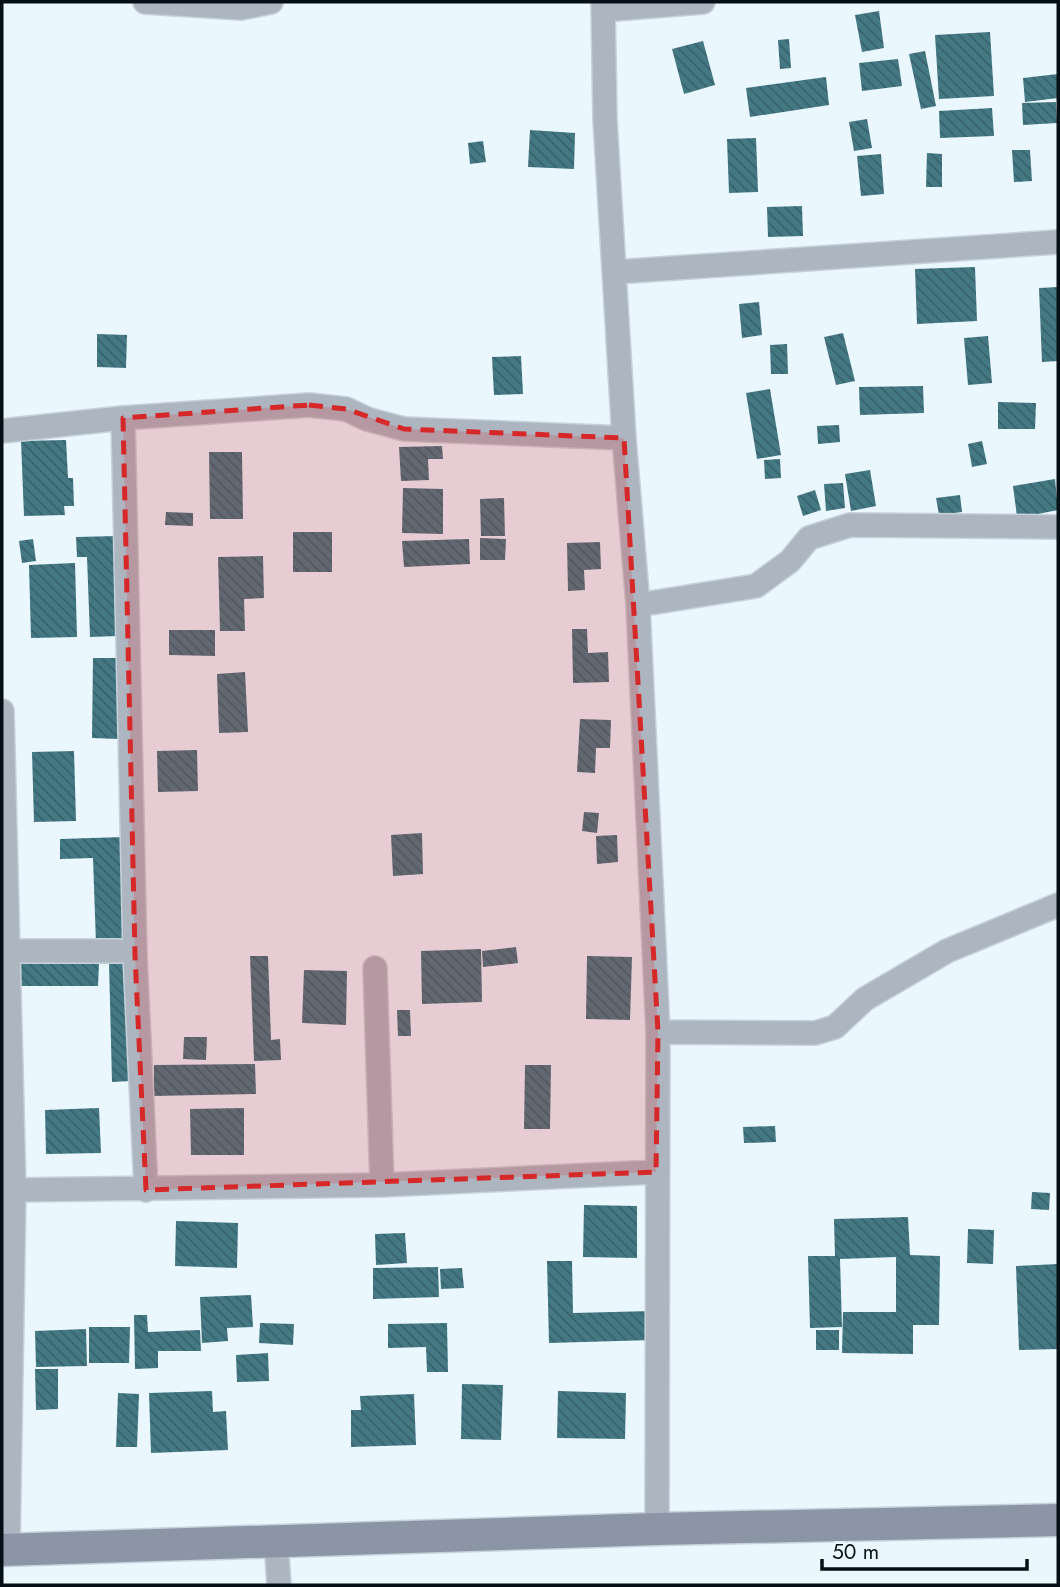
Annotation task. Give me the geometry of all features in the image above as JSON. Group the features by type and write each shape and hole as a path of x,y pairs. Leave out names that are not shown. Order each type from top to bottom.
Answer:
{"main road":[{"path":"5,1550 657,1529 1058,1520"}],"street":[{"path":"145,2 240,8 271,2"},
{"path":"657,1529 658,1032 638,605 624,438 605,120 603,6 703,2"},
{"path":"615,271 1058,242"},
{"path":"2,431 123,418 309,405 346,409 367,419 404,429 624,438"},
{"path":"123,418 135,951 146,1190"},
{"path":"638,605 756,586 790,561 809,538 850,525 1058,527"},
{"path":"2,711 4,909 14,1190 5,1550"},
{"path":"658,1032 815,1033 835,1027 865,999 947,951 1058,905"},
{"path":"6,951 135,951"},
{"path":"375,968 382,1185"},
{"path":"14,1190 382,1185 656,1172"},
{"path":"276,1541 279,1585"}],"highlighted area":[{"path":"309,405 346,409 404,429 624,438 658,1032 656,1172 146,1190 135,955 123,418"}],"building":[{"path":"879,11 884,48 862,52 855,15"},
{"path":"990,32 994,96 939,99 935,35"},
{"path":"789,39 791,68 780,69 778,40"},
{"path":"703,41 715,85 684,94 672,49"},
{"path":"925,51 936,106 921,109 909,54"},
{"path":"898,59 902,86 862,91 859,63"},
{"path":"1058,74 1058,98 1025,102 1023,78"},
{"path":"826,77 829,105 750,117 746,88"},
{"path":"1056,102 1057,123 1023,125 1022,103"},
{"path":"992,108 994,136 940,138 939,111"},
{"path":"867,119 872,148 854,151 849,122"},
{"path":"530,130 575,133 574,169 528,167"},
{"path":"756,138 758,192 729,193 727,139"},
{"path":"483,141 486,162 470,164 468,143"},
{"path":"1012,150 1030,150 1032,181 1014,182"},
{"path":"927,153 942,154 942,187 926,187"},
{"path":"881,154 884,194 861,196 857,156"},
{"path":"802,206 803,236 768,237 767,207"},
{"path":"975,267 977,321 917,324 915,269"},
{"path":"1058,287 1058,361 1042,362 1039,288"},
{"path":"759,302 762,335 742,338 739,304"},
{"path":"843,333 855,381 836,385 824,337"},
{"path":"97,334 127,335 126,368 97,367"},
{"path":"988,336 992,383 968,385 964,338"},
{"path":"787,344 788,374 771,374 770,345"},
{"path":"521,356 523,394 494,395 492,357"},
{"path":"923,386 924,413 860,415 859,387"},
{"path":"770,389 781,455 757,459 746,393"},
{"path":"998,402 1036,403 1035,429 998,429"},
{"path":"839,425 840,442 818,444 817,426"},
{"path":"66,440 68,478 73,478 74,506 64,506 65,515 24,516 21,441"},
{"path":"982,441 987,464 972,467 968,444"},
{"path":"442,446 443,459 428,459 429,480 401,481 399,447"},
{"path":"209,452 242,452 243,519 210,519"},
{"path":"780,459 781,478 765,479 764,460"},
{"path":"870,470 876,506 851,511 845,474"},
{"path":"1055,479 1058,510 1033,515 1034,522 1018,524 1013,486"},
{"path":"843,483 845,508 826,511 824,484"},
{"path":"403,488 443,489 443,534 402,533"},
{"path":"815,490 821,510 803,516 797,496"},
{"path":"960,495 962,512 939,515 936,498"},
{"path":"504,498 505,536 481,536 480,499"},
{"path":"166,512 193,513 193,526 165,525"},
{"path":"293,532 332,532 332,572 293,572"},
{"path":"116,536 118,636 90,637 87,557 77,557 76,537"},
{"path":"480,538 506,539 505,560 480,560"},
{"path":"33,539 36,561 22,563 19,541"},
{"path":"469,539 470,564 404,567 402,541"},
{"path":"600,542 601,569 584,570 585,590 568,591 567,543"},
{"path":"263,556 264,598 244,599 245,631 220,631 218,557"},
{"path":"75,563 77,637 31,638 29,565"},
{"path":"572,629 587,629 588,653 608,652 609,682 573,683"},
{"path":"169,630 215,630 215,656 169,655"},
{"path":"93,658 120,658 118,739 92,738"},
{"path":"245,672 248,732 219,733 217,674"},
{"path":"580,719 611,720 610,748 596,748 595,773 577,772"},
{"path":"197,750 198,791 158,792 157,751"},
{"path":"74,751 76,821 34,822 32,752"},
{"path":"584,812 599,813 597,833 582,831"},
{"path":"422,833 423,874 393,876 391,835"},
{"path":"617,835 618,862 597,864 596,836"},
{"path":"124,837 126,943 96,944 93,858 60,859 60,839"},
{"path":"516,947 518,963 483,967 482,951"},
{"path":"481,949 482,1002 422,1004 421,951"},
{"path":"250,956 268,956 271,1040 280,1039 281,1060 254,1061"},
{"path":"587,956 632,957 630,1020 586,1019"},
{"path":"21,962 99,963 98,986 20,986"},
{"path":"109,962 126,962 130,1081 112,1082"},
{"path":"304,970 347,971 346,1025 302,1023"},
{"path":"397,1010 410,1010 411,1036 398,1036"},
{"path":"184,1037 207,1037 206,1060 183,1059"},
{"path":"255,1064 256,1094 154,1096 154,1065"},
{"path":"525,1065 551,1065 550,1129 524,1129"},
{"path":"99,1108 101,1153 46,1154 45,1110"},
{"path":"244,1108 244,1155 191,1155 190,1109"},
{"path":"775,1126 776,1142 744,1143 743,1127"},
{"path":"1032,1192 1050,1193 1049,1210 1031,1209"},
{"path":"584,1205 637,1206 637,1258 583,1257"},
{"path":"908,1217 910,1255 940,1256 939,1325 913,1325 913,1354 842,1353 843,1312 896,1312 896,1257 840,1259 842,1327 810,1328 808,1256 835,1256 834,1219"},
{"path":"176,1221 238,1223 237,1268 175,1266"},
{"path":"968,1229 994,1230 993,1264 967,1263"},
{"path":"405,1233 407,1263 376,1265 375,1234"},
{"path":"547,1261 572,1261 573,1313 652,1311 653,1340 549,1343"},
{"path":"1058,1264 1058,1349 1019,1350 1016,1266"},
{"path":"438,1267 439,1297 373,1299 373,1268"},
{"path":"462,1268 464,1288 441,1289 440,1269"},
{"path":"251,1295 253,1327 227,1328 228,1341 202,1343 200,1297"},
{"path":"134,1315 147,1315 148,1332 200,1330 201,1351 158,1351 158,1368 135,1369"},
{"path":"260,1323 294,1324 293,1345 259,1343"},
{"path":"447,1323 448,1372 427,1372 426,1347 388,1348 388,1324"},
{"path":"89,1327 130,1327 129,1363 89,1363"},
{"path":"86,1329 87,1366 36,1367 35,1331"},
{"path":"816,1330 839,1330 839,1350 816,1350"},
{"path":"268,1353 269,1381 237,1382 236,1355"},
{"path":"35,1369 58,1369 58,1409 36,1410"},
{"path":"462,1384 503,1385 501,1440 461,1439"},
{"path":"212,1391 213,1412 226,1411 228,1450 151,1453 149,1393"},
{"path":"558,1391 626,1393 625,1439 557,1438"},
{"path":"118,1393 139,1394 137,1447 116,1447"},
{"path":"414,1394 416,1445 351,1447 351,1410 361,1410 360,1396"}]}
